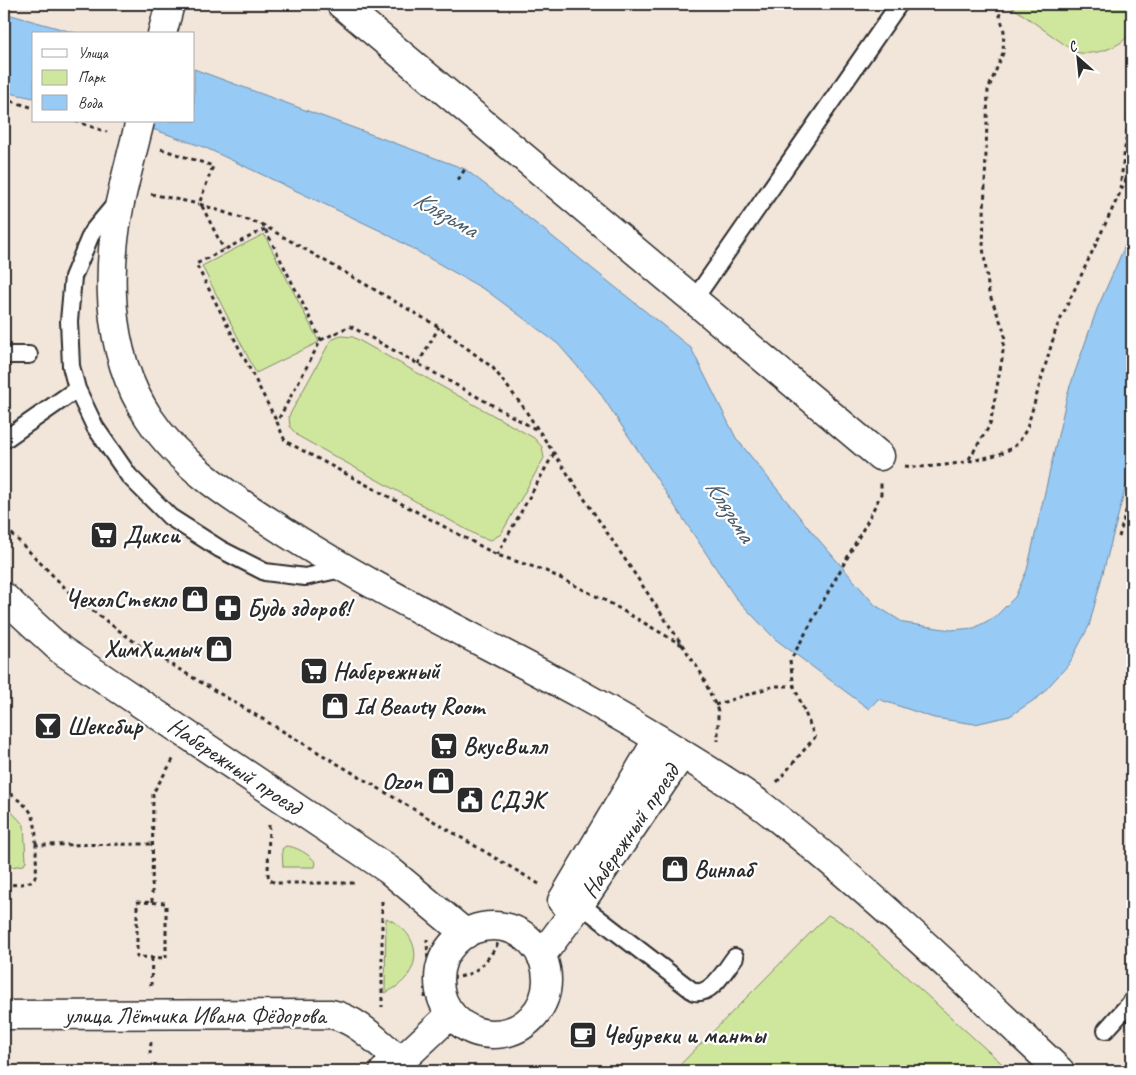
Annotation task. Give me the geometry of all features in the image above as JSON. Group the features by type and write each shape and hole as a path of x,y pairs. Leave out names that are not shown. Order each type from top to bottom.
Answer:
{"street":[{"path":"163,32 170,4"},
{"path":"341,4 880,456"},
{"path":"140,122 131,192 114,237 111,276 114,313 120,350 132,386 150,418 191,466 246,507 342,568 498,650 658,739 759,804 889,910 1060,1071"},
{"name":"Набережный проезд","path":"4,597 61,650 389,870 466,934"},
{"name":"Набережный проезд","path":"572,901 658,739"},
{"name":"Набережный проезд","path":"537,950 682,754"},
{"path":"489,927 506,928 523,936 537,950 547,971 545,994 534,1015 522,1026 508,1032 492,1034 477,1031 463,1024 451,1014 434,976 448,952 466,934 489,927"},
{"name":"улица Лётчика Ивана Фёдорова","path":"4,1015 331,1014 343,1017 356,1024 388,1059"},
{"path":"388,1059 451,1014"}],"lane":[{"path":"693,301 899,4"},
{"path":"131,192 92,232 73,277 68,322 71,366 77,389 95,427 129,476 170,517 220,549 265,572 305,577 342,568"},
{"path":"4,354 29,355"},
{"path":"4,440 77,389"},
{"path":"572,901 694,992 702,993 709,990 735,957"},
{"path":"1106,1030 1132,1001"}],"path":[{"path":"969,460 990,425 1005,333 989,293 984,247 988,90 1003,53 1004,31 997,4"},
{"path":"1119,191 1132,91"},
{"path":"4,98 32,107"},
{"path":"759,804 815,737 794,686 790,661 868,522 881,494 880,456 898,464 914,468 969,460 1008,450 1019,442 1027,428 1056,329 1119,191 1132,167"},
{"path":"458,180 465,169"},
{"path":"211,170 200,205 224,250"},
{"path":"131,192 200,205 263,225 439,327 493,368 554,453 701,673 718,711 718,741"},
{"path":"263,225 321,340"},
{"path":"265,230 196,264 285,441 497,555 546,571 608,602 682,645"},
{"path":"277,422 321,340 350,326 538,430"},
{"path":"418,364 439,327"},
{"path":"497,555 554,453"},
{"path":"1119,537 1132,489"},
{"path":"4,530 11,533 74,597 140,646 572,901"},
{"path":"715,705 774,686 794,686"},
{"path":"152,902 154,793 188,734"},
{"path":"267,787 270,880 275,883 365,883"},
{"path":"4,789 33,815 36,822 36,876 34,882 4,885"},
{"path":"36,846 153,844"},
{"path":"382,900 388,1059"},
{"path":"137,902 152,902 166,902 166,958 137,957 137,902"},
{"path":"424,1004 434,976 426,932"}],"green space":[{"path":"1008,4 1132,4 1133,25 1129,35 1108,49 1090,53 1075,52"},
{"path":"264,234 319,342 256,373 202,266"},
{"path":"341,336 353,337 534,438 542,447 544,458 501,534 491,540 480,537 298,436 290,427 289,416 331,340"},
{"path":"4,804 24,825 26,861 24,865 4,868"},
{"path":"286,846 307,854 316,863 315,867 283,867 282,849"},
{"path":"828,915 855,930 1010,1071 674,1071"},
{"path":"386,918 399,925 408,934 415,955 413,966 407,976 398,986 385,993"}],"water":[{"path":"4,13 72,32 32,32 32,98 4,92"},
{"name":"Клязьма","path":"195,69 465,169 691,348 736,438 806,525 875,605 904,623 951,630 974,628 995,617 1015,597 1027,570 1068,392 1097,309 1132,230 1132,463 1089,626 1069,664 1040,696 1010,716 975,724 934,718 878,699 869,709 775,639 735,597 598,390 558,344 487,291 383,232 206,148 133,122 195,122"}],"place":[{"name":"Дикси","path":"104,535"},
{"name":"ЧехолСтекло","path":"195,599"},
{"name":"Будь здоров!","path":"228,608"},
{"name":"ХимХимыч","path":"219,649"},
{"name":"Набережный","path":"314,671"},
{"name":"Id Beauty Room","path":"335,706"},
{"name":"Шексбир","path":"48,726"},
{"name":"ВкусВилл","path":"444,746"},
{"name":"Ozon","path":"441,781"},
{"name":"СДЭК","path":"470,800"},
{"name":"Винлаб","path":"675,869"},
{"name":"Чебуреки и манты","path":"583,1035"}]}
